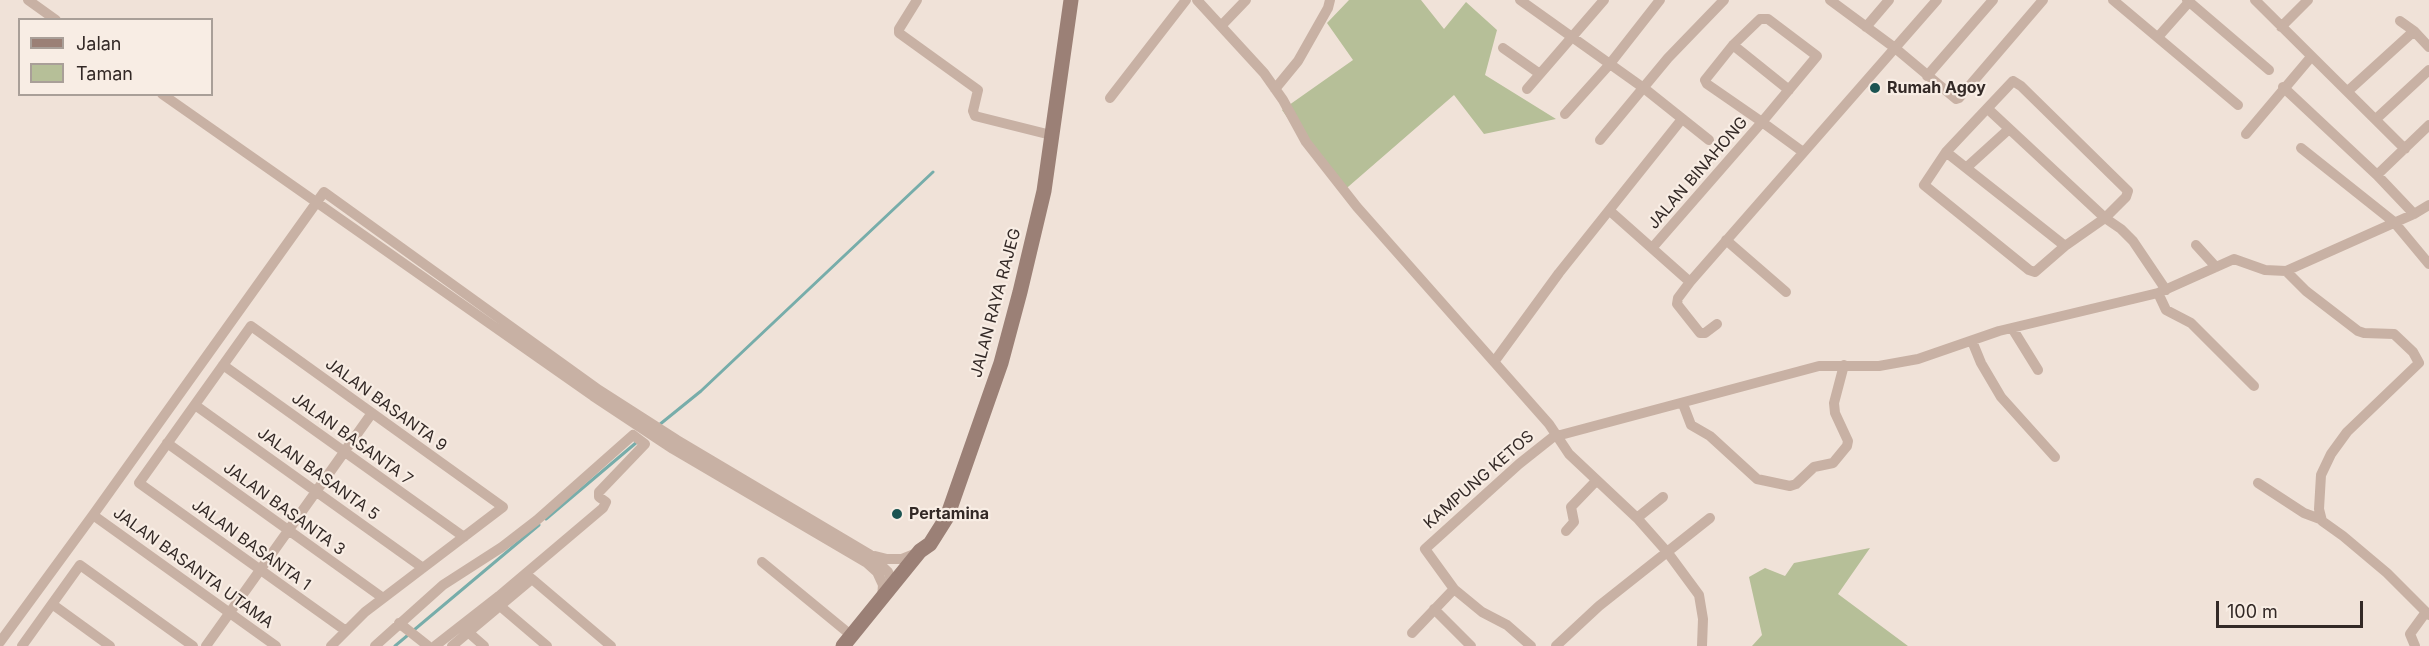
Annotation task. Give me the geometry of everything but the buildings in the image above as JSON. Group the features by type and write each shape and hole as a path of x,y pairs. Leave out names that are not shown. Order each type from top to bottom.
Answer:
{"main road":[{"name":"JALAN RAYA RAJEG","path":"849,642 920,551 930,544 947,517 1001,363 1044,191 1071,0"}],"street":[{"path":"28,0 53,18"},
{"path":"917,0 898,28 899,33 978,90 973,111 975,116 1051,135"},
{"path":"1110,98 1186,0"},
{"path":"1197,0 1264,73 1306,142 1357,207 1494,362 1557,436 1569,454 1637,518 1668,553 1699,596 1703,619 1702,646"},
{"path":"1221,26 1246,0"},
{"path":"1275,89 1298,61 1330,0"},
{"path":"1527,90 1601,4 1587,0"},
{"path":"1565,114 1609,65 1660,0"},
{"path":"1600,140 1645,89 1668,58 1723,0"},
{"path":"1830,0 1895,48 1952,97 1959,98 2043,0"},
{"path":"1866,27 1889,0"},
{"path":"1717,324 1705,333 1700,333 1677,304 1678,298 1726,240 1937,0"},
{"path":"1927,76 1993,0"},
{"path":"2113,0 2238,105"},
{"path":"2255,0 2405,149"},
{"path":"2281,27 2308,0"},
{"path":"2158,37 2188,1 2269,70"},
{"path":"1526,2 1609,65 1645,89 1709,140"},
{"name":"JALAN BINAHONG","path":"1654,245 1815,59 1815,53 1764,18 1733,45"},
{"path":"2400,21 2414,31 2429,47"},
{"path":"2348,91 2414,31"},
{"path":"1789,90 1733,45 1705,79 1710,86 1803,152"},
{"path":"1503,48 1540,74"},
{"path":"2246,134 2283,87 2311,57"},
{"path":"2376,119 2429,70"},
{"path":"2015,81 2127,190 2126,197 2105,218 2065,246 2035,272 2012,257 1924,187 1924,181 1946,152 2015,81"},
{"path":"2283,87 2377,175 2414,214"},
{"path":"165,96 664,443 867,563 877,572 883,585 882,599"},
{"path":"1988,109 2105,218 2133,241 2162,292 2166,310 2191,323 2254,386"},
{"path":"1494,362 1559,273 1682,119"},
{"path":"2377,175 2429,125"},
{"path":"1966,168 2009,129"},
{"path":"2301,148 2394,222 2429,264"},
{"path":"1946,152 2065,246"},
{"path":"0,642 324,192 599,390 677,440 869,554 887,560 902,559 920,551"},
{"path":"1557,436 1819,366 1897,364 2012,328 2162,292 2237,259 2261,269 2286,271 2414,214 2429,205"},
{"path":"1610,211 1654,245 1690,282"},
{"path":"1726,240 1786,292"},
{"path":"2196,245 2216,267"},
{"path":"2286,271 2307,291 2358,331 2394,334 2424,362 2347,432 2331,454 2321,475 2320,519"},
{"name":"JALAN BASANTA 9","path":"223,365 251,327 503,507 464,537"},
{"path":"2012,328 2038,370"},
{"path":"1972,341 1981,363 2001,397 2055,457"},
{"path":"167,443 223,365"},
{"name":"JALAN BASANTA 7","path":"223,365 464,537"},
{"path":"1683,404 1691,425 1710,436 1757,479 1790,486 1796,484 1814,467 1833,463 1847,446 1848,441 1835,413 1834,404 1844,365"},
{"name":"JALAN BASANTA 5","path":"195,405 423,568"},
{"path":"206,646 372,413"},
{"path":"375,646 402,625 443,585 502,547 537,520 633,435 645,445 599,492 599,497 606,502 603,507 499,596 435,646"},
{"name":"KAMPUNG KETOS","path":"1531,646 1507,625 1482,612 1454,590 1426,552 1426,546 1519,464 1557,436"},
{"name":"JALAN BASANTA 1","path":"167,443 139,483 346,631"},
{"name":"JALAN BASANTA 3","path":"167,443 383,598"},
{"path":"1566,531 1574,522 1571,507 1596,481"},
{"path":"2258,483 2304,513 2320,519 2386,573 2427,613 2410,634 2415,646"},
{"path":"1637,518 1663,497"},
{"name":"JALAN BASANTA UTAMA","path":"93,515 276,646"},
{"path":"1556,646 1599,606 1710,518"},
{"path":"332,646 383,598 464,537"},
{"path":"869,554 888,572 894,585"},
{"path":"762,562 849,642"},
{"path":"25,645 80,565 193,646"},
{"path":"452,646 532,579 609,645"},
{"path":"1412,633 1454,590"},
{"path":"52,604 111,646"},
{"path":"500,606 547,646"},
{"path":"1434,609 1471,646"},
{"path":"402,625 428,646"},
{"path":"468,632 484,646"}],"green space":[{"path":"1349,0 1421,0 1444,29 1466,2 1497,30 1485,75 1556,119 1484,134 1454,95 1341,193 1282,110 1353,60 1327,23"},
{"path":"1870,548 1838,594 1908,646 1752,646 1762,635 1749,577 1765,568 1785,576 1794,563"}],"waterway":[{"path":"659,425 701,391 933,172"},
{"path":"546,519 637,442"},
{"path":"395,646 539,525"}],"place":[{"name":"Rumah Agoy","path":"1875,88"},
{"name":"Pertamina","path":"897,514"}]}
